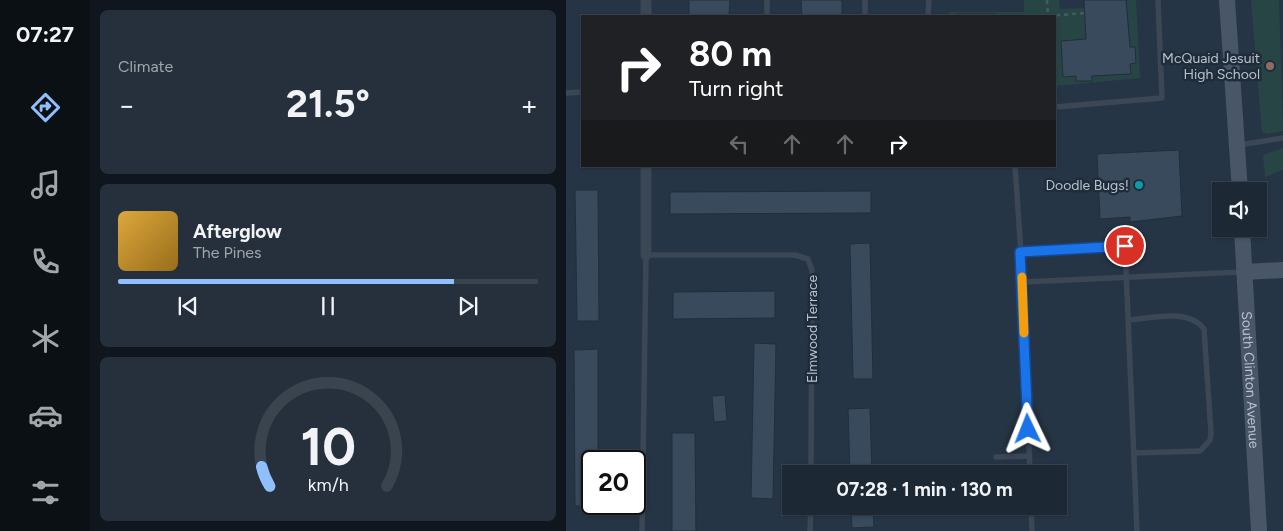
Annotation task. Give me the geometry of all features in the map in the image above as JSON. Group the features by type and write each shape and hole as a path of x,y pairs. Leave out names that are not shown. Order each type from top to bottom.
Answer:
{"street":[{"path":"646,0 646,15"},
{"path":"1227,0 1239,182"},
{"path":"646,167 646,255"},
{"name":"South Clinton Avenue","path":"1243,237 1259,531"},
{"path":"1245,272 1283,270"}],"lane":[{"path":"767,0 767,15"},
{"path":"865,0 865,15"},
{"path":"928,15 929,0"},
{"path":"1056,108 1162,98 1158,0"},
{"path":"566,93 581,92"},
{"path":"1237,145 1260,144 1283,138"},
{"path":"1015,167 1023,282 1030,465"},
{"path":"1020,252 1125,246 1137,531"},
{"path":"642,531 646,255"},
{"name":"Elmwood Terrace","path":"646,255 794,255 808,259 812,270 811,465"},
{"path":"1023,282 1245,272"},
{"path":"1128,320 1182,316 1193,318 1204,328 1211,433 1205,447 1193,452 1134,453"},
{"path":"996,457 1029,456"},
{"path":"810,531 811,515"},
{"path":"1031,515 1032,531"}],"path":[{"path":"1047,0 1048,15"},
{"path":"1056,16 1085,14"}],"green space":[{"path":"1024,0 1059,0 1060,9 1085,8 1086,39 1061,41 1063,77 1076,76 1076,81 1092,81 1092,76 1131,74 1130,64 1136,63 1135,47 1130,47 1122,6 1127,6 1127,0 1136,0 1140,78 1056,86 1056,15 957,13 956,15 949,15 949,12 1024,12"},
{"name":"McQuaid Jesuit High School","path":"1251,0 1279,0 1283,131 1267,134 1262,132"},
{"path":"1283,148 1283,170 1265,177 1263,155"}],"building":[{"path":"689,0 730,0 729,15 689,15"},
{"path":"801,0 842,0 842,15 802,15"},
{"path":"1084,0 1126,0 1130,47 1135,47 1136,63 1130,64 1131,74 1092,76 1092,81 1076,81 1076,76 1063,77 1061,41 1086,39"},
{"name":"Doodle Bugs!","path":"1179,150 1182,216 1130,222 1130,217 1100,219 1097,154"},
{"path":"575,190 598,190 599,321 577,321"},
{"path":"871,191 871,213 670,214 670,192"},
{"path":"870,243 873,379 853,379 850,244"},
{"path":"775,291 775,318 673,319 673,292"},
{"path":"754,343 776,344 773,499 751,498"},
{"path":"598,349 598,450 581,450 581,506 575,506 574,350"},
{"path":"725,395 727,421 714,422 712,396"},
{"path":"870,408 872,465 850,465 848,409"},
{"path":"672,433 695,433 696,531 672,531"},
{"path":"851,515 873,515 874,527 852,528"}],"slow traffic":[{"path":"1022,277 1024,333"}],"place":[{"name":"McQuaid Jesuit High School","path":"1270,66"},
{"name":"Doodle Bugs!","path":"1139,185"}],"route":[{"path":"1028,429 1023,282 1020,252 1125,246"}]}
